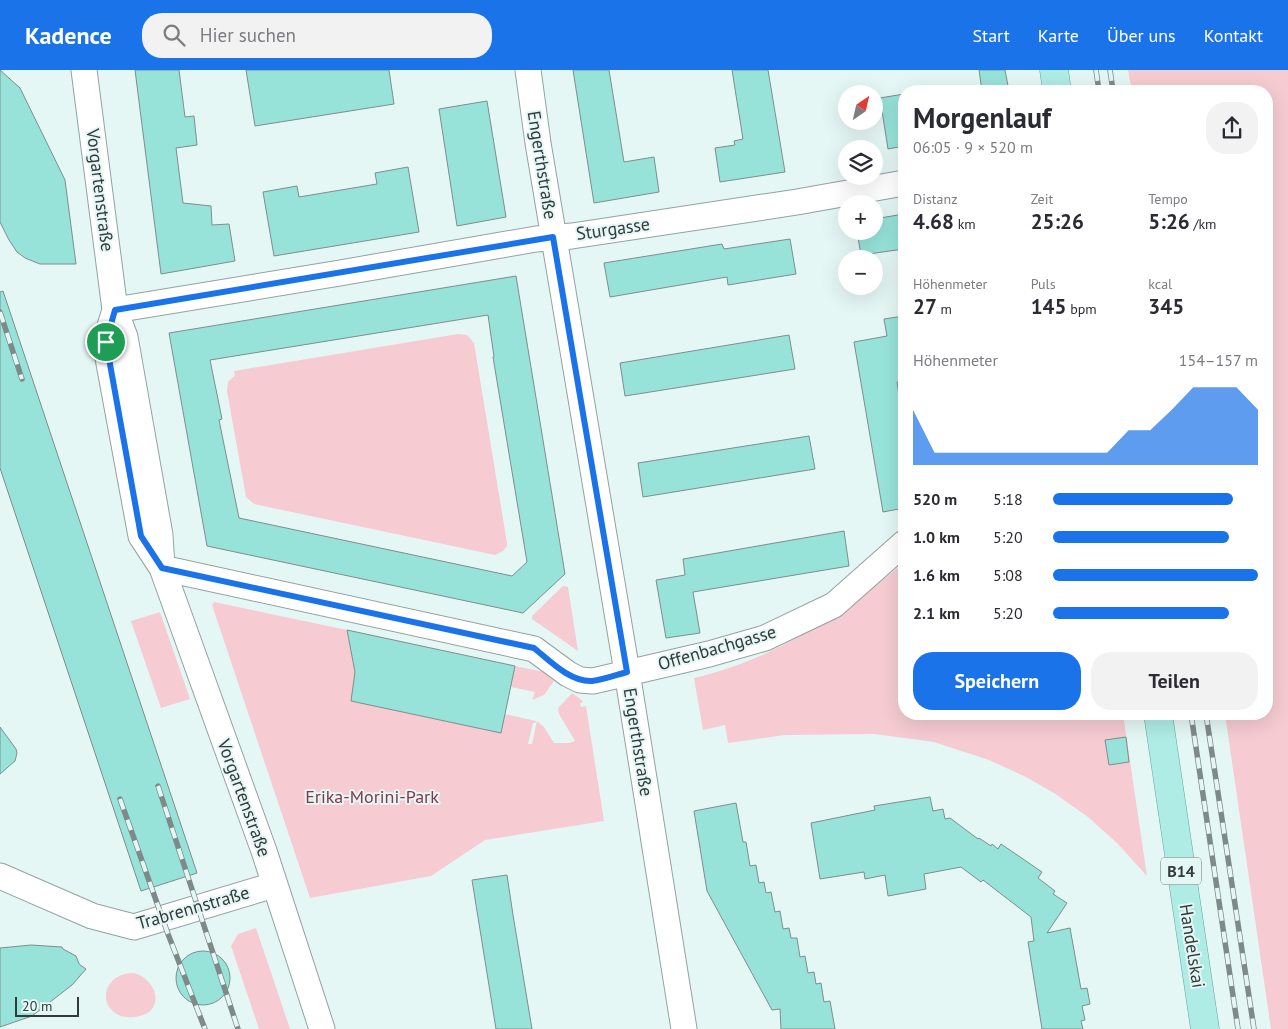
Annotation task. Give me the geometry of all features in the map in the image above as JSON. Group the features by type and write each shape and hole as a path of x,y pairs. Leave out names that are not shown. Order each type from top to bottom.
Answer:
{"main road":[{"path":"1054,70 1056,85"},
{"name":"Handelskai","path":"1159,720 1205,1029"}],"street":[{"name":"Vorgartenstraße","path":"84,70 115,310 106,342 141,536 162,568 274,885 322,1029"},
{"name":"Engerthstraße","path":"528,70 553,237 627,672 684,1029"},
{"name":"Sturgasse","path":"115,310 553,237 572,236 797,202 898,184"},
{"name":"Offenbachgasse","path":"162,568 534,648 568,674 580,680 593,681 627,672 664,666 765,638 834,605 898,548"},
{"name":"Trabrennstraße","path":"0,876 92,916 134,927 274,885"}],"green space":[{"path":"1128,70 1288,70 1288,1029 1271,1029 1226,720 1273,720 1273,85 1131,85"},
{"path":"458,334 467,335 474,343 507,543 503,551 495,555 254,504 246,497 227,391 228,382 235,375 234,371"},
{"path":"898,568 898,720 1124,720 1147,876 1118,844 1088,817 1054,793 1026,777 989,760 934,742 874,734 785,735 728,743 725,725 703,730 694,678 753,659 780,647 855,601"},
{"path":"563,586 568,587 578,651 532,619 532,616"},
{"name":"Erika-Morini-Park","path":"214,602 347,630 355,672 352,701 501,733 505,714 536,721 533,723 528,744 532,744 537,721 544,727 554,743 569,743 575,741 559,714 558,708 572,693 583,701 580,704 581,707 586,706 604,821 485,840 431,876 310,898 212,605"},
{"path":"160,612 190,699 161,708 131,621"},
{"path":"515,666 544,672 554,681 544,695 532,700 535,692 511,687"},
{"path":"256,928 290,1029 259,1029 231,946 238,934"},
{"path":"134,973 149,982 155,992 155,1003 152,1009 144,1014 135,1017 122,1016 113,1012 108,1005 106,996 108,988 113,980 122,975"}],"building":[{"path":"0,70 20,88 65,180 76,264 40,264 25,258 17,252 0,222"},
{"path":"135,70 179,70 185,117 194,116 197,145 176,148 183,203 211,206 212,225 229,224 235,261 161,274"},
{"path":"246,70 389,70 394,104 255,126"},
{"path":"573,70 609,70 624,162 654,157 659,192 594,203"},
{"path":"732,70 768,70 785,172 720,182 715,148 735,145 734,141 743,139"},
{"path":"979,70 1005,70 1008,85 981,85"},
{"path":"898,95 898,147 888,149 883,117 883,98"},
{"path":"487,101 506,217 457,226 439,109"},
{"path":"408,167 419,232 274,256 263,192 297,186 299,197 377,184 375,173"},
{"path":"898,215 898,250 883,252 883,250 860,250 858,240 883,240 883,218"},
{"path":"790,239 796,274 728,285 727,277 610,297 604,263 722,244 724,249"},
{"path":"516,276 565,574 523,613 207,546 169,333","holes":["488,315 527,562 512,576 239,518 219,420 222,419 210,360"]},
{"path":"3,291 197,873 141,891 0,468 0,292"},
{"path":"898,317 898,509 883,512 854,342 887,336 884,319"},
{"path":"789,335 795,369 625,396 620,363"},
{"path":"809,436 815,469 643,497 638,463"},
{"path":"844,531 849,566 693,592 700,633 666,638 656,580 685,575 683,559"},
{"path":"347,630 515,666 501,733 351,701 355,672"},
{"path":"0,727 17,753 15,761 0,774"},
{"path":"1126,737 1129,762 1109,765 1105,740"},
{"path":"930,797 933,811 943,809 945,819 950,818 978,839 991,846 992,844 998,849 1001,844 1042,872 1038,878 1055,891 1053,894 1067,903 1047,933 1070,928 1081,989 1087,988 1090,1004 1082,1006 1085,1020 1081,1021 1083,1029 1042,1029 1028,942 1034,941 1031,917 983,880 981,882 961,867 924,874 926,889 888,896 885,875 865,879 864,872 820,879 811,823 875,810 874,806"},
{"path":"736,803 743,842 746,842 750,866 756,865 759,883 764,882 766,893 771,892 775,912 780,911 783,929 789,928 791,938 797,938 800,957 805,956 808,973 814,972 816,984 821,983 824,1002 830,1001 835,1029 781,1029 780,1009 772,1010 707,891 694,811"},
{"path":"507,875 532,1029 496,1029 472,880"},
{"path":"31,945 62,947 76,956 79,964 86,969 72,985 32,1016 0,1027 0,948"},
{"path":"198,951 208,951 218,955 226,963 230,978 226,993 218,1001 208,1005 198,1005 188,1001 180,993 176,983 176,973 180,963 188,955"}],"railway":[{"path":"1096,70 1098,85"},
{"path":"1110,70 1112,85"},
{"path":"0,312 22,379"},
{"path":"1192,720 1238,1029"},
{"path":"1207,720 1254,1029"},
{"path":"158,786 238,1029"},
{"path":"120,799 168,934 205,1029"}],"route":[{"path":"553,237 627,672 593,681 580,680 568,674 534,648 162,568 141,536 106,342 115,310 553,237"}]}
